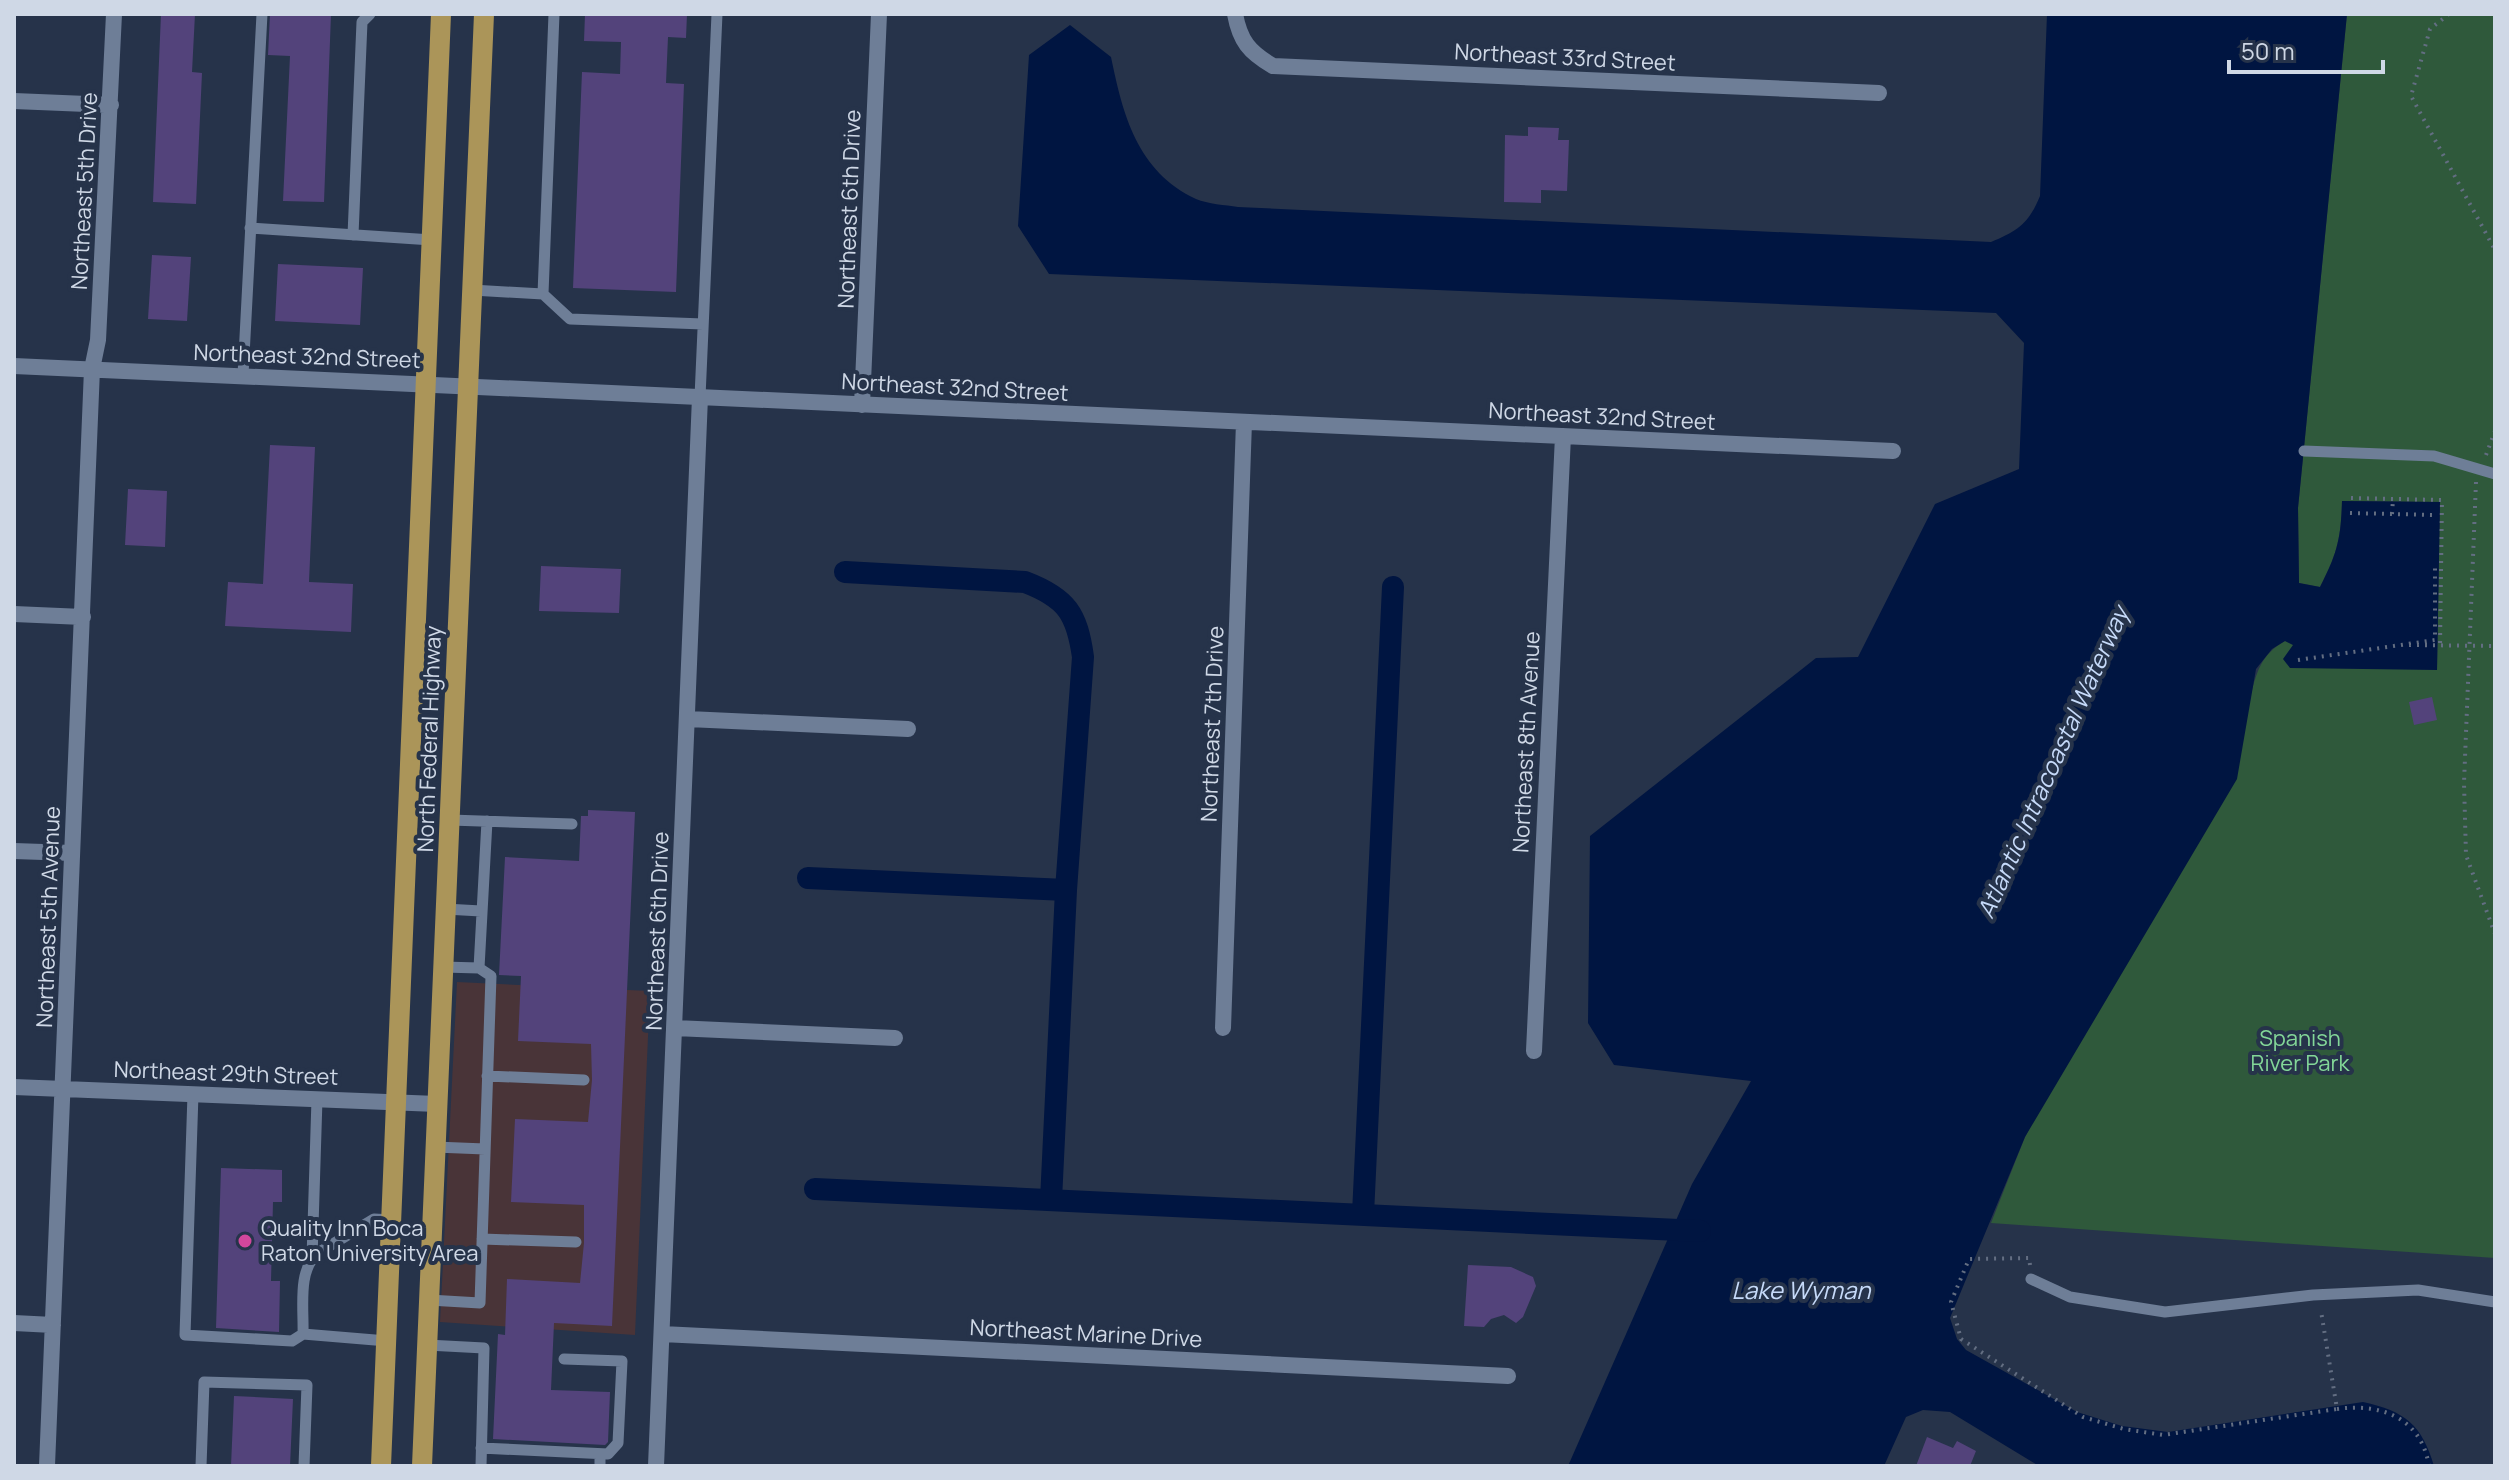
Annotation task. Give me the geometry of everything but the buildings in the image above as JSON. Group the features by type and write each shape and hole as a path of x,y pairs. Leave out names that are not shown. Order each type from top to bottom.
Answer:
{"main road":[{"name":"North Federal Highway","path":"381,1466 441,14"},
{"name":"North Federal Highway","path":"422,1466 484,14"}],"street":[{"name":"Northeast 5th Drive","path":"92,369 98,340 114,14"},
{"name":"Northeast 6th Drive","path":"862,405 879,14"},
{"name":"Northeast 33rd Street","path":"1235,14 1240,37 1252,54 1273,66 1879,93"},
{"path":"14,101 111,105"},
{"name":"Northeast 32nd Street","path":"14,366 425,382 862,405 1893,451"},
{"name":"Northeast 5th Avenue","path":"47,1466 92,369"},
{"name":"Northeast 6th Drive","path":"656,1466 700,397"},
{"name":"Northeast 7th Drive","path":"1223,1028 1244,422"},
{"name":"Northeast 8th Avenue","path":"1534,1051 1563,436"},
{"path":"14,614 83,617"},
{"path":"688,719 908,729"},
{"path":"14,851 72,853"},
{"path":"675,1028 895,1038"},
{"name":"Northeast 29th Street","path":"14,1087 437,1104"},
{"path":"14,1323 53,1325"},
{"name":"Northeast Marine Drive","path":"662,1334 1508,1376"}],"lane":[{"path":"243,375 262,14"},
{"path":"353,235 362,22 370,14"},
{"path":"543,294 554,14"},
{"path":"700,397 717,14"},
{"path":"250,228 432,240"},
{"path":"472,290 543,294 570,319 703,324"},
{"path":"2304,451 2434,456 2495,474"},
{"path":"450,820 572,824"},
{"path":"479,968 487,821"},
{"path":"445,909 481,911"},
{"path":"429,1300 480,1303 491,976 479,968 443,967"},
{"path":"487,1076 584,1080"},
{"path":"193,1094 185,1335 292,1341 303,1334 387,1341"},
{"path":"303,1334 305,1278 312,1258 317,1099"},
{"path":"435,1147 485,1149"},
{"path":"312,1258 374,1219 392,1220"},
{"path":"482,1239 576,1242"},
{"path":"2031,1279 2070,1297 2165,1312 2318,1295 2418,1290 2495,1302"},
{"path":"427,1345 484,1348 481,1466"},
{"path":"481,1448 600,1460 608,1454 618,1443 622,1361 564,1359"},
{"path":"201,1466 204,1382 307,1385 304,1466"}],"path":[{"path":"2449,14 2430,29 2411,96 2495,250"},
{"path":"2495,431 2475,486 2464,783 2466,855 2495,934"},
{"path":"2351,498 2442,500 2440,646"},
{"path":"2392,514 2393,499"},
{"path":"2350,513 2435,515"},
{"path":"2298,660 2435,640 2435,563"},
{"path":"2391,645 2495,646"},
{"path":"2031,1279 2029,1258 1969,1259 1951,1302 1961,1339 2083,1417 2124,1429 2163,1435 2362,1406 2380,1409 2405,1422 2418,1438 2429,1466"},
{"path":"2318,1295 2337,1409"}],"shaded area":[{"path":"457,982 650,991 635,1335 440,1322"}],"green space":[{"name":"Spanish River Park","path":"2347,14 2495,14 2495,1258 1991,1223 2025,1137 2250,699 2265,658 2285,641 2294,645 2291,651 2437,670 2440,502 2342,501 2337,546 2320,587 2299,583 2298,508"}],"water":[{"path":"2047,14 2347,14 2298,508 2299,583 2320,587 2337,546 2342,501 2440,502 2437,670 2290,668 2283,659 2293,645 2285,641 2272,649 2256,669 2237,779 2025,1137 1950,1318 1957,1339 1966,1350 2077,1412 2122,1426 2168,1432 2363,1402 2390,1410 2410,1422 2424,1440 2434,1466 2039,1466 1950,1412 1923,1410 1906,1417 1884,1466 1568,1466 1692,1184 1751,1081 1614,1065 1588,1023 1590,836 1816,658 1858,657 1935,504 2019,469 2024,343 1996,313 1049,274 1018,226 1029,55 1070,25 1111,57 1128,120 1146,157 1176,187 1196,199 1211,203 1238,207 1991,242 2022,225 2040,196"}],"waterway":[{"path":"845,572 1025,582 1060,601 1068,609 1077,629 1083,657 1066,890 1051,1200"},
{"path":"1363,1214 1393,587"},
{"path":"808,878 1066,890"},
{"path":"815,1189 1700,1231"}],"place":[{"name":"Quality Inn Boca Raton University Area","path":"245,1241"}],"water label":[{"name":"Atlantic Intracoastal Waterway","path":"2052,762"},
{"name":"Lake Wyman","path":"1801,1289"}]}
